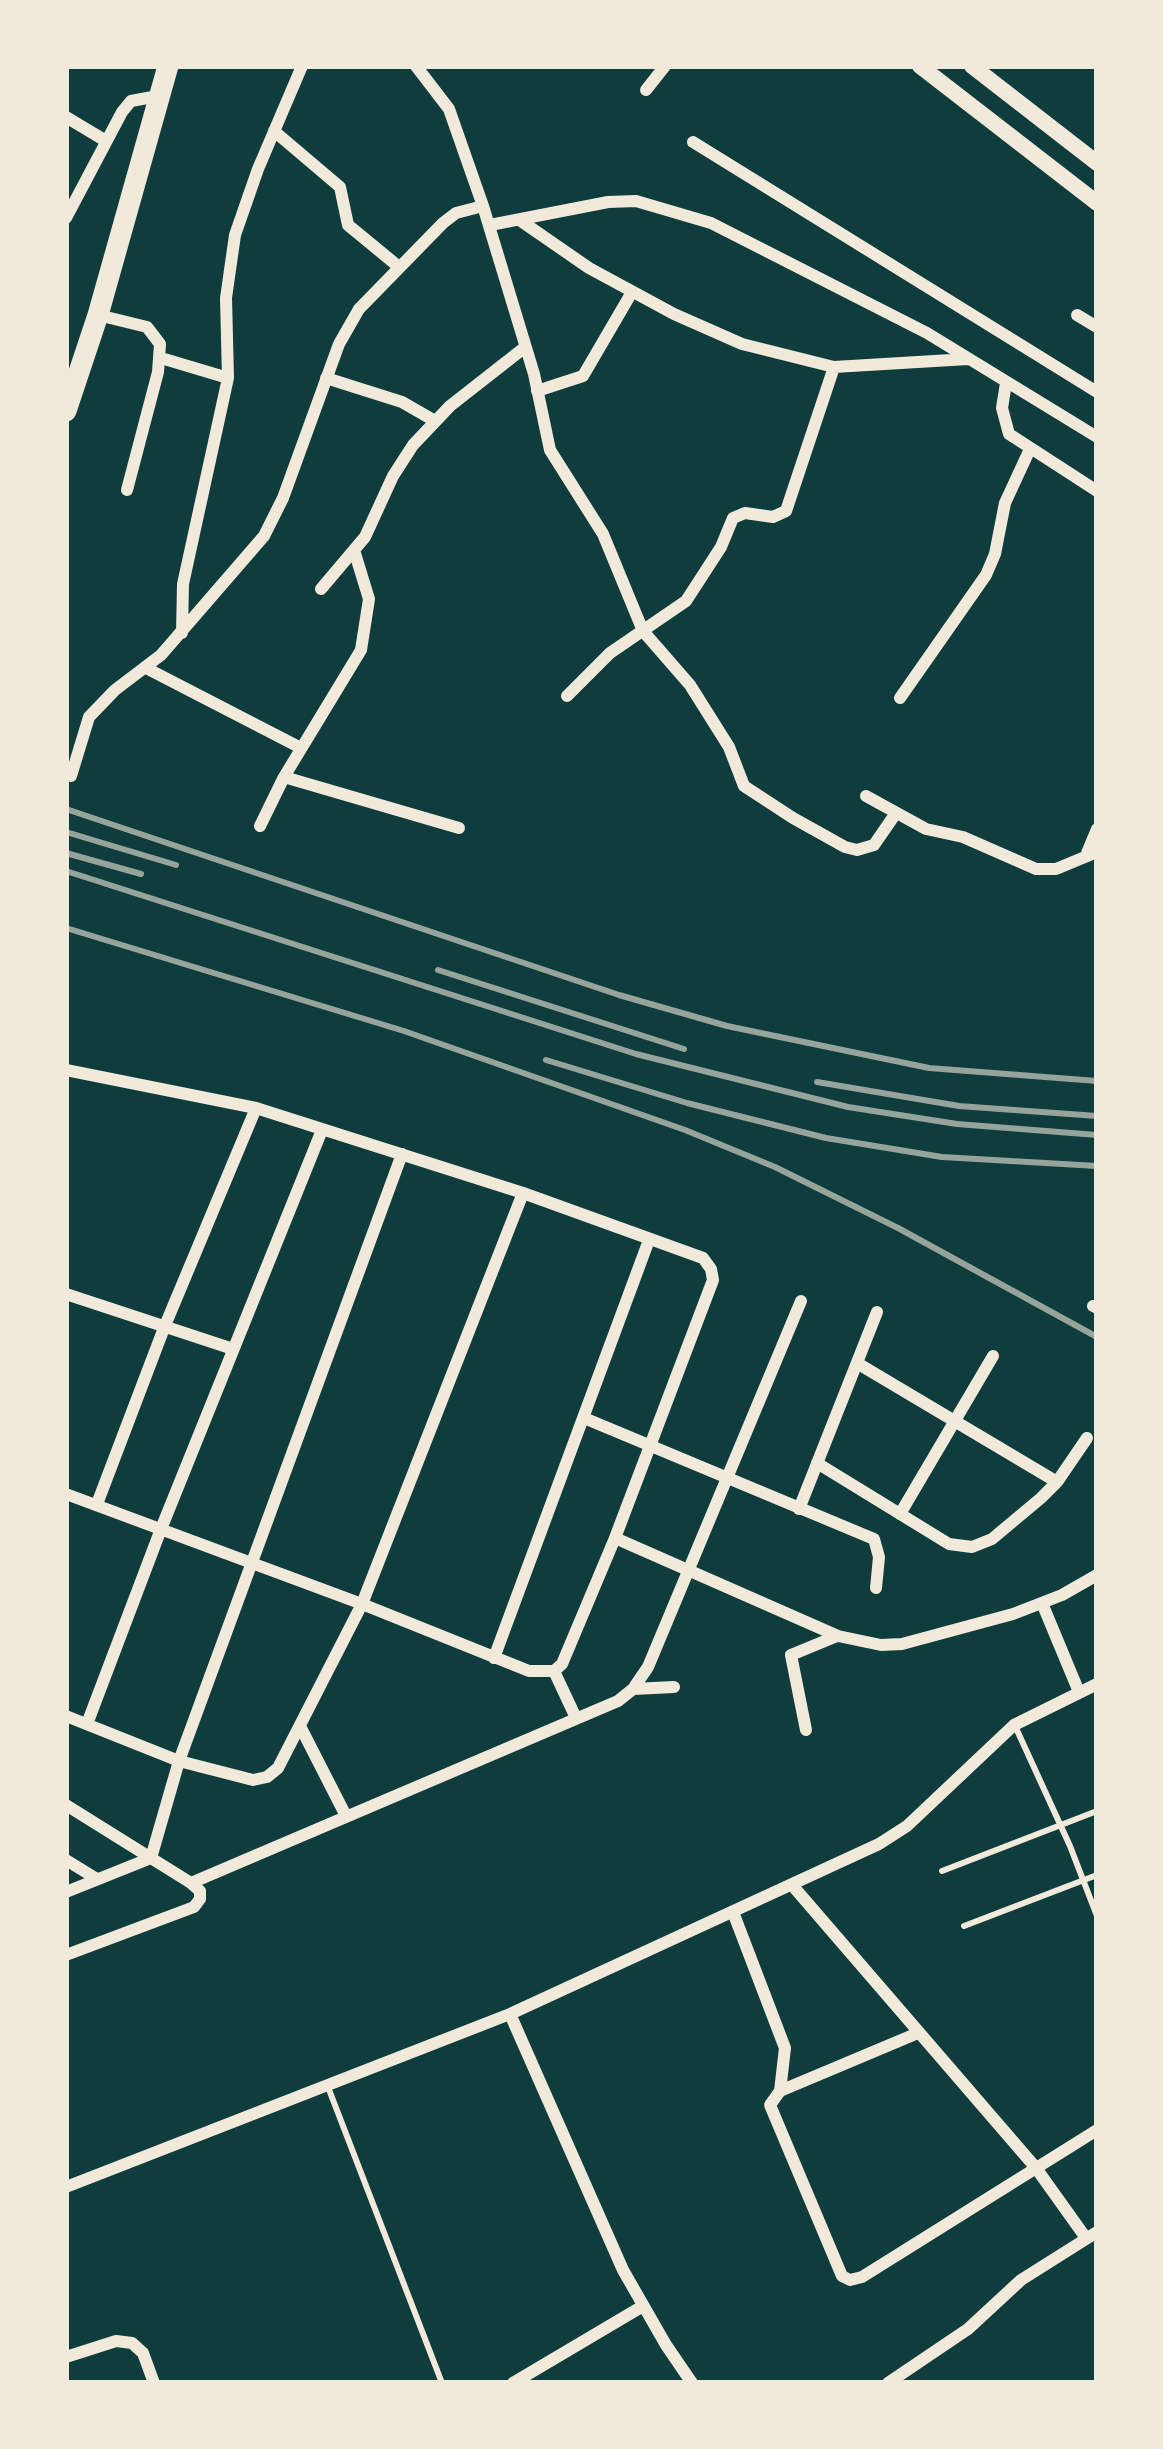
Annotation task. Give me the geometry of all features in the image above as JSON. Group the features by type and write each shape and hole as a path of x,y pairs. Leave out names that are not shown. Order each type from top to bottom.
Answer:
{"highway":[{"path":"66,411 168,66"}],"main road":[{"path":"920,66 1097,203"},
{"path":"972,66 1097,163"}],"street":[{"path":"182,633 183,584 228,378 226,298 235,236 302,66"},
{"path":"416,66 448,109 484,206 550,450 603,534 643,631 691,685 729,747 744,786 844,847 857,850 874,844 896,813"},
{"path":"646,90 665,66"},
{"path":"66,218 131,101 158,96"},
{"path":"66,117 106,141"},
{"path":"274,131 340,187 348,225 398,267"},
{"path":"693,142 1097,392"},
{"path":"490,225 608,202 670,208 711,223 927,333 1097,437"},
{"path":"71,776 89,718 182,633 264,536 283,498 326,378 359,309 443,223 457,213 484,206"},
{"path":"520,220 589,268 742,344 834,367 968,359"},
{"path":"537,391 583,376 632,292"},
{"path":"98,315 147,327 160,344 127,490"},
{"path":"1077,315 1097,327"},
{"path":"321,589 364,537 403,460 435,421 524,348"},
{"path":"160,358 228,378"},
{"path":"567,696 610,653 675,610 694,590 733,518 745,513 773,517 786,511 834,367"},
{"path":"326,378 386,395 435,421"},
{"path":"1006,383 1003,422 1009,434 1097,491"},
{"path":"900,698 986,575 995,554 1004,503 1030,449"},
{"path":"260,826 361,650 369,599 354,550"},
{"path":"146,668 301,748"},
{"path":"284,777 459,828"},
{"path":"866,796 896,813 1036,869 1064,866 1092,853 1097,829"},
{"path":"66,1070 256,1108 523,1193 703,1258 713,1280 616,1538 562,1664 554,1671 529,1672 66,1494"},
{"path":"97,1504 256,1108"},
{"path":"87,1724 322,1130"},
{"path":"151,1858 179,1761 402,1154"},
{"path":"66,1716 179,1761 254,1780 278,1768 362,1604 523,1193"},
{"path":"494,1658 650,1240"},
{"path":"66,1294 233,1349"},
{"path":"191,1883 618,1701 633,1689 648,1667 801,1301"},
{"path":"799,1509 878,1312"},
{"path":"900,1514 993,1356"},
{"path":"857,1364 1057,1482"},
{"path":"584,1418 874,1539 879,1557 876,1588"},
{"path":"817,1463 949,1544 972,1547 992,1539 1057,1482 1088,1438"},
{"path":"616,1538 838,1636 881,1645 902,1644 1042,1604 1097,1576"},
{"path":"1042,1604 1079,1692"},
{"path":"806,1730 791,1654 838,1636"},
{"path":"554,1671 576,1718"},
{"path":"66,2187 510,2014 879,1844 907,1826 1014,1725 1097,1684"},
{"path":"633,1689 674,1687"},
{"path":"300,1726 346,1816"},
{"path":"66,1805 200,1891 194,1907 66,1955"},
{"path":"66,1892 151,1858"},
{"path":"66,1860 97,1879"},
{"path":"792,1885 1092,2235 1021,2280 968,2329 888,2383"},
{"path":"733,1912 785,2048 780,2090"},
{"path":"510,2014 643,2306 692,2383"},
{"path":"918,2033 780,2090 772,2098 770,2111 842,2276 862,2277 1097,2130"},
{"path":"513,2383 643,2306"},
{"path":"66,2357 116,2341 132,2343 143,2354 154,2383"}],"lane":[{"path":"1014,1725 1097,1916"},
{"path":"942,1871 1097,1811"},
{"path":"964,1926 1097,1876"},
{"path":"328,2087 442,2383"}],"railway":[{"path":"66,809 619,995 727,1026 929,1068 1097,1081"},
{"path":"66,832 176,865"},
{"path":"66,853 141,874"},
{"path":"66,871 636,1054 848,1107 957,1124 1097,1135"},
{"path":"66,928 404,1031 685,1130 775,1167 898,1228 1097,1337"},
{"path":"438,970 684,1049"},
{"path":"546,1060 826,1138 942,1157 1097,1166"},
{"path":"817,1082 959,1106 1097,1116"}]}
